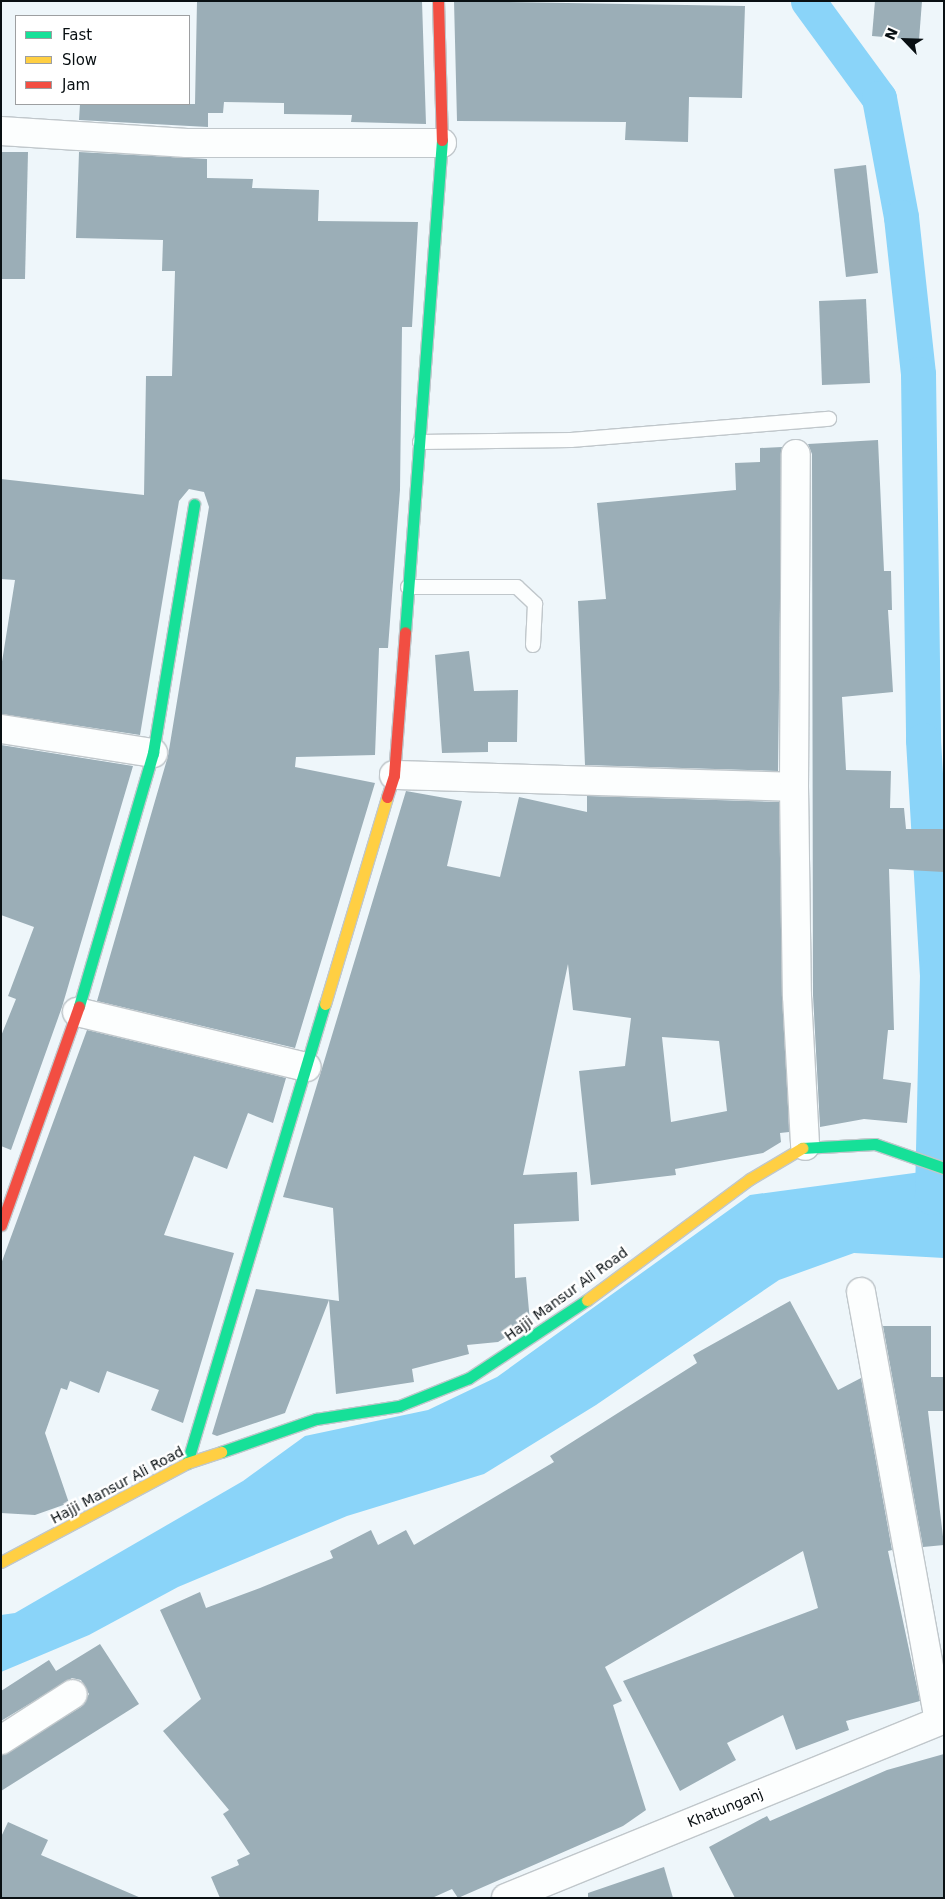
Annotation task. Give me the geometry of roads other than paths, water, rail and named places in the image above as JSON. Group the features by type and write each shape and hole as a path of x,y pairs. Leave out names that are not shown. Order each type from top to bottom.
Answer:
{"street":[{"path":"187,1463 394,775 442,143 438,1"},
{"path":"1,131 187,143 442,143"},
{"path":"796,454 794,787 797,996 805,1146"},
{"path":"1,1225 77,1012 153,753 194,504"},
{"path":"1,730 153,753"},
{"path":"394,775 794,787"},
{"path":"77,1012 306,1067"},
{"name":"Hajji Mansur Ali Road","path":"1,1562 187,1463 316,1419 399,1406 470,1378 546,1331 750,1179 805,1146 875,1144 944,1168"},
{"path":"861,1292 942,1719"},
{"path":"1,1740 73,1694"},
{"name":"Khatunganj","path":"506,1898 537,1892 942,1719"}],"lane":[{"path":"420,442 572,440 829,419"},
{"path":"408,588 517,587 535,604 532,645"}],"water":[{"path":"936,1170 944,1177 944,1258 854,1253 779,1280 596,1405 484,1474 347,1516 178,1587 89,1635 1,1672 1,1615 15,1613 243,1481 305,1436 428,1410 497,1377 750,1195"}],"waterway":[{"path":"808,1 879,98 901,217 918,374 923,740 937,974 932,1197"}]}
